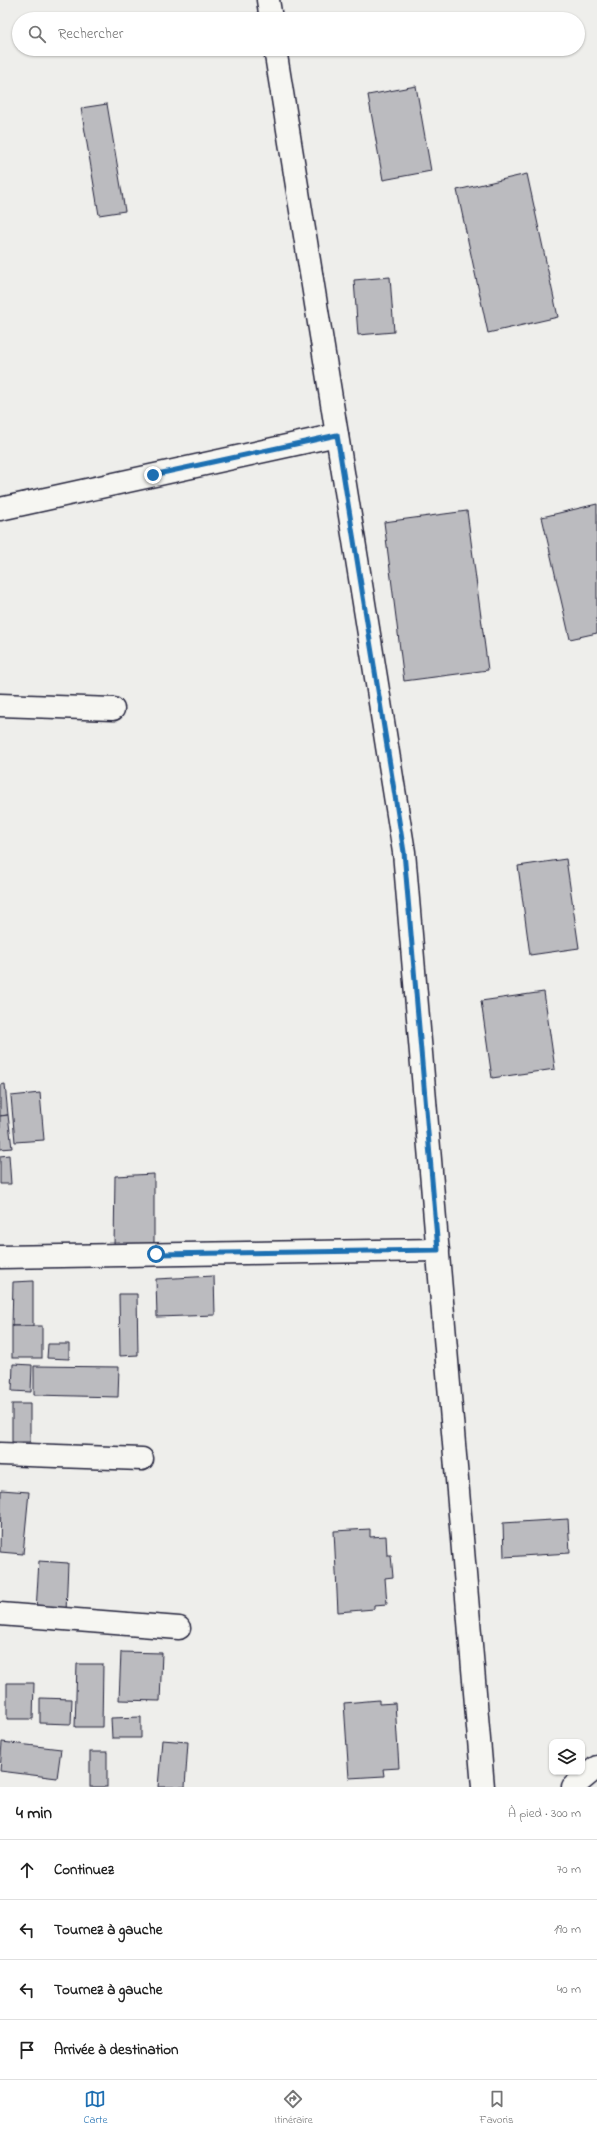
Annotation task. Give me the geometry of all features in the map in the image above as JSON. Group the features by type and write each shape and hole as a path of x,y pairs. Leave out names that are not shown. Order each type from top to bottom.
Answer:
{"main road":[{"path":"268,0 270,12"},
{"path":"276,56 404,852 472,1673 483,1787"},
{"path":"0,509 337,435"},
{"path":"0,705 113,709"},
{"path":"0,1257 438,1250"},
{"path":"0,1454 142,1459"},
{"path":"0,1614 178,1628"},
{"path":"574,1787 597,1767"}],"building":[{"path":"416,86 431,171 383,180 368,95"},
{"path":"107,104 125,211 99,215 81,108"},
{"path":"527,174 558,317 488,333 457,190"},
{"path":"390,277 394,332 358,335 354,280"},
{"path":"597,504 597,633 570,639 542,517"},
{"path":"467,511 488,670 404,681 384,522"},
{"path":"566,859 579,948 530,955 518,866"},
{"path":"544,992 555,1069 492,1078 481,1001"},
{"path":"5,1084 8,1115 0,1116 0,1085"},
{"path":"40,1093 44,1140 15,1142 11,1096"},
{"path":"8,1115 12,1148 0,1149 0,1116"},
{"path":"9,1155 11,1184 0,1184 0,1156"},
{"path":"154,1174 154,1243 114,1247 115,1176"},
{"path":"214,1276 215,1315 157,1317 156,1279"},
{"path":"33,1281 33,1326 12,1326 13,1282"},
{"path":"119,1294 137,1294 138,1355 120,1356"},
{"path":"12,1326 42,1326 42,1358 12,1358"},
{"path":"48,1344 69,1344 69,1359 47,1358"},
{"path":"13,1364 32,1365 31,1392 12,1391"},
{"path":"34,1366 119,1367 118,1397 34,1395"},
{"path":"12,1404 30,1404 30,1442 12,1442"},
{"path":"1,1490 29,1492 23,1554 0,1552"},
{"path":"568,1519 570,1553 504,1557 503,1523"},
{"path":"370,1529 370,1537 386,1536 387,1555 391,1555 393,1577 385,1578 387,1604 374,1605 374,1609 338,1612 334,1531"},
{"path":"39,1561 68,1563 66,1612 36,1611"},
{"path":"121,1652 162,1653 160,1701 119,1700"},
{"path":"77,1664 103,1664 102,1727 75,1727"},
{"path":"7,1683 34,1683 33,1719 7,1719"},
{"path":"40,1698 72,1699 71,1724 40,1723"},
{"path":"379,1700 379,1704 395,1703 399,1768 383,1769 384,1776 349,1778 344,1703"},
{"path":"141,1717 141,1738 112,1738 111,1718"},
{"path":"162,1740 188,1742 185,1787 158,1787"},
{"path":"2,1742 61,1749 57,1778 0,1771"},
{"path":"90,1752 107,1752 107,1787 90,1787"}],"route":[{"path":"153,475 337,435 404,852 438,1250 156,1254"}]}
